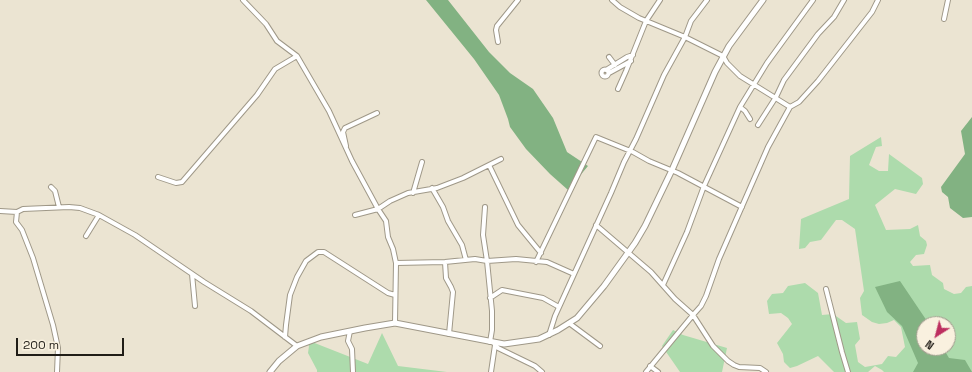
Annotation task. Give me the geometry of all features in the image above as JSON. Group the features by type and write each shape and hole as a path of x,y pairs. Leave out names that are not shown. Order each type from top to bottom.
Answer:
{"main road":[{"path":"270,372 279,361 297,346 321,337 395,323 504,344 539,339 549,335 577,318 593,300 628,253 645,226 723,56 763,0"}],"street":[{"path":"243,0 266,24 277,41 297,56 329,111 348,154 386,221 388,237 393,249 396,263 395,323"},
{"path":"498,42 496,30 497,26 518,0"},
{"path":"612,0 620,7 646,21 685,37 723,56 727,64 740,76 790,107"},
{"path":"618,89 646,21 660,0"},
{"path":"549,335 555,316 664,75 685,37 691,21 707,0"},
{"path":"663,285 687,232 704,186 740,107 767,63 813,0"},
{"path":"758,125 776,97 784,80 818,34 834,17 844,0"},
{"path":"646,372 671,344 701,306 719,259 768,147 790,107 799,102 818,80 872,12 878,0"},
{"path":"944,19 948,0"},
{"path":"630,60 607,71 627,57 633,55"},
{"path":"158,177 176,183 182,182 248,105 275,69 297,56"},
{"path":"609,57 615,65"},
{"path":"740,107 745,111 750,119"},
{"path":"348,154 343,132 345,128 377,113"},
{"path":"536,262 596,137 672,170 742,207"},
{"path":"355,215 378,209 400,196 437,188 501,159"},
{"path":"413,193 422,162"},
{"path":"489,165 518,225 541,253"},
{"path":"51,187 55,191 59,207"},
{"path":"432,188 443,207 448,221 462,245 466,260"},
{"path":"485,206 483,235 487,261 493,343 490,372"},
{"path":"0,212 17,212 23,209 59,207 80,208 99,215 135,235 192,274 251,311 297,346"},
{"path":"17,212 16,222 22,230 33,258 53,325 58,348 57,372"},
{"path":"86,236 99,215"},
{"path":"596,225 651,272 675,299 693,315 713,346 728,361 739,367 760,368 766,372"},
{"path":"285,337 290,295 296,277 306,261 318,252 324,252 388,293 395,295"},
{"path":"396,263 445,262 474,259 487,261 516,260 548,262 574,274"},
{"path":"445,262 446,278 453,292 449,334"},
{"path":"192,274 195,306"},
{"path":"826,289 848,372"},
{"path":"490,298 502,290 543,298 559,307"},
{"path":"569,323 600,346"},
{"path":"350,331 348,340 352,350 352,372"},
{"path":"493,343 506,352 535,366 542,372"},
{"path":"650,366 658,372"}],"green space":[{"path":"426,0 448,0 489,52 510,73 533,89 553,118 567,152 588,166 568,190 526,149 510,127 499,95 474,59"},
{"path":"972,117 972,217 963,218 950,208 948,197 942,192 941,187 965,154 961,131"},
{"path":"881,137 882,146 876,147 869,165 879,171 888,171 889,154 922,178 923,184 916,194 895,189 875,205 886,230 910,229 918,225 920,236 926,241 927,245 924,254 916,255 910,262 913,266 930,265 932,275 943,283 944,289 954,294 961,293 966,287 972,286 972,372 884,372 875,366 868,372 834,372 818,356 790,368 784,362 783,354 777,343 792,324 788,318 781,313 769,314 767,301 772,294 783,293 788,286 805,283 818,293 822,315 833,314 846,323 857,322 860,339 855,345 858,362 865,367 882,364 888,356 896,357 905,347 901,327 894,320 879,324 872,322 862,315 860,298 864,291 855,229 842,220 836,220 821,240 810,242 805,248 799,249 801,219 849,199 850,156"},
{"path":"900,281 924,316 916,316 916,356 948,356 949,358 965,360 972,372 913,372 918,363 902,326 887,312 875,287"},
{"path":"673,330 683,335 727,348 722,372 680,372 662,346"},
{"path":"382,333 398,366 447,372 317,372 308,353 309,346 307,340 368,364"}]}
